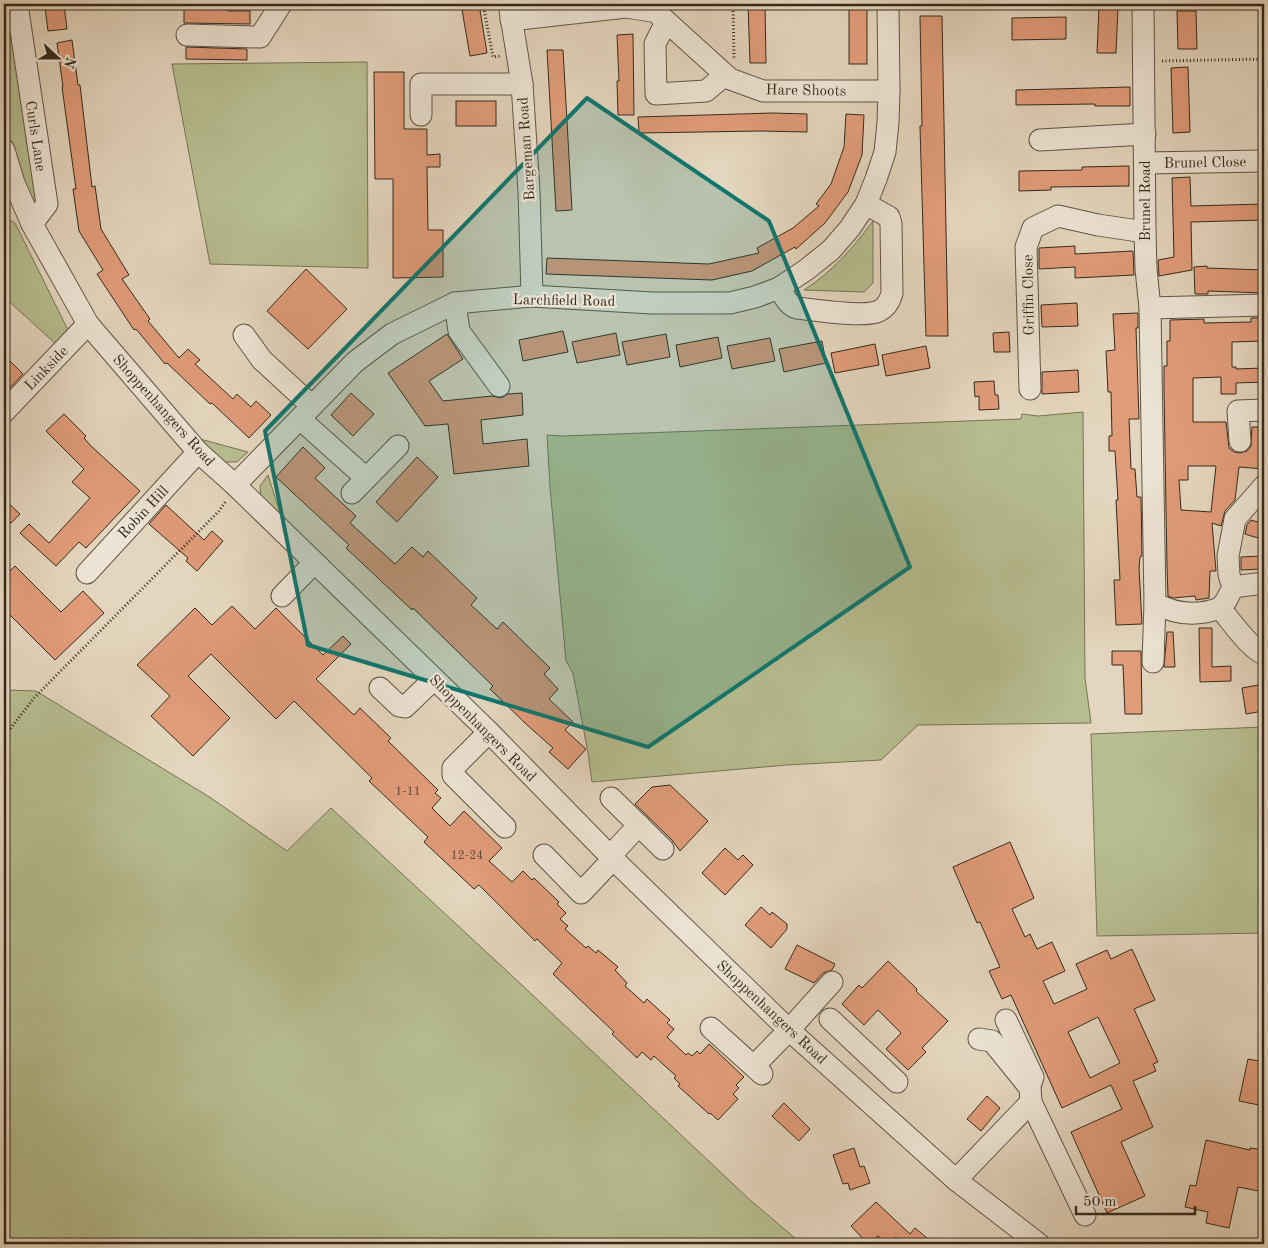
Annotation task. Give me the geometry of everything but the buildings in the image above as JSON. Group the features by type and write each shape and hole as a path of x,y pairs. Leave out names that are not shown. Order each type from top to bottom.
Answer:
{"street":[{"path":"187,36 260,37 281,4"},
{"name":"Larchfield Road","path":"235,485 355,362 392,334 454,303 532,296 652,303 730,303 755,297 779,288 806,270 831,250 850,228 866,204 885,152 889,91 888,4"},
{"name":"Brunel Road","path":"1143,4 1145,232 1150,308 1155,603 1153,662"},
{"name":"Hare Shoots","path":"510,12 626,7 656,12 730,78 762,91 889,91"},
{"name":"Bargeman Road","path":"510,12 522,84 529,191 532,296"},
{"name":"Curls Lane","path":"12,16 47,204 32,224"},
{"path":"666,22 655,44 656,94 706,91 730,78"},
{"path":"421,115 421,84 522,84"},
{"path":"1040,140 1145,134"},
{"name":"Shoppenhangers Road","path":"4,150 9,187 88,324 198,452 235,485 489,732 611,858 789,1030 956,1180 1035,1243"},
{"name":"Brunel Close","path":"1145,163 1264,161"},
{"path":"779,288 792,307 870,314 885,307 892,293 891,224 889,217 866,204"},
{"name":"Griffin Close","path":"1030,389 1026,247 1034,228 1058,216 1098,225 1145,232"},
{"path":"454,303 459,331 499,386"},
{"path":"1150,308 1264,305"},
{"name":"Linkside","path":"4,412 88,324"},
{"path":"244,335 306,413 359,485 398,446"},
{"path":"1240,441 1238,411 1264,410"},
{"name":"Robin Hill","path":"87,573 198,452"},
{"path":"1155,603 1166,609 1187,614 1208,612 1220,608 1233,587 1229,575 1228,556 1235,519 1264,486"},
{"path":"282,596 314,563"},
{"path":"1233,587 1264,583"},
{"path":"1220,608 1248,642 1264,654"},
{"path":"380,688 399,706 405,708 434,679"},
{"path":"489,732 453,768 453,775 504,826"},
{"path":"611,798 663,849"},
{"path":"544,855 581,893 639,825"},
{"path":"712,1028 758,1070 789,1030 832,982"},
{"path":"830,1020 898,1082"},
{"path":"956,1180 1030,1095 1033,1077 1006,1020"},
{"path":"979,1040 992,1041 1030,1095 1085,1216"},
{"path":"832,1068 855,1042"}],"path":[{"path":"484,4 493,57 517,55"},
{"path":"730,78 733,4"},
{"path":"1144,61 1264,59"},
{"path":"4,737 34,698 219,511 235,485"}],"highlighted area":[{"path":"587,98 769,221 910,567 648,747 308,645 265,431"}],"green space":[{"path":"16,34 42,204 29,207 4,129 4,43 8,42"},
{"path":"367,62 368,268 210,264 172,64"},
{"path":"4,217 15,223 69,332 57,345 4,297"},
{"path":"873,221 873,283 864,292 804,290 841,259"},
{"path":"1083,412 1085,678 1091,723 918,725 881,760 787,765 592,782 573,673 566,661 547,435 563,436 1021,419 1022,414 1038,416"},
{"path":"200,439 248,452 237,462 223,462"},
{"path":"268,475 283,522 261,501 260,486"},
{"path":"4,687 7,690 36,691 211,798 287,851 331,808 749,1199 802,1244 4,1244"},
{"path":"1264,727 1264,933 1097,936 1091,734"}]}
